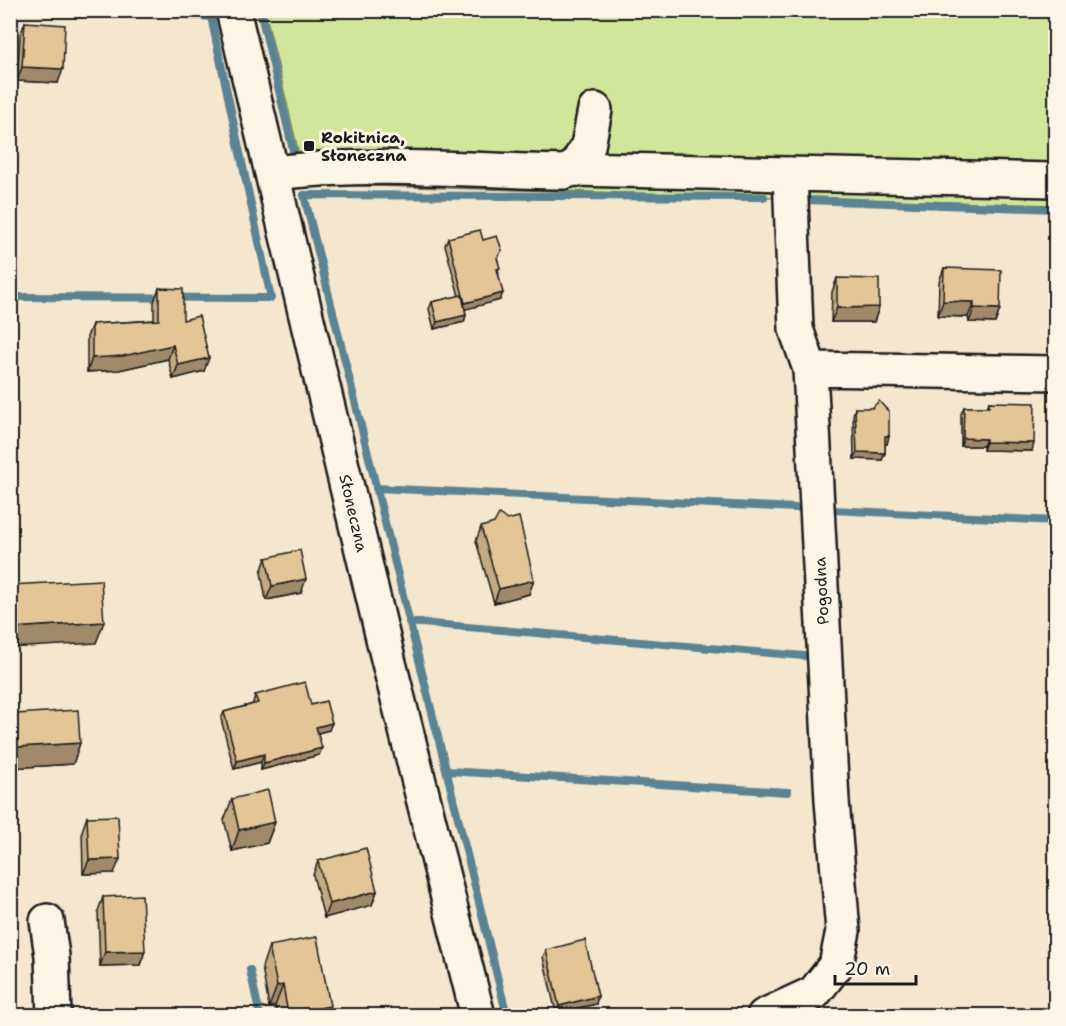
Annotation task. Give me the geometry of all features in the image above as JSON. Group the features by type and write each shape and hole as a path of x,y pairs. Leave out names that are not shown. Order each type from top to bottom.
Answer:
{"street":[{"name":"Słoneczna","path":"233,10 388,659 477,1016"},
{"path":"574,169 588,146 595,110"},
{"path":"273,173 315,168 563,172 574,169 1053,180"},
{"name":"Pogodna","path":"764,1016 814,993 836,965 843,931 832,801 810,369 796,329 790,174"},
{"path":"810,369 1056,373"},
{"path":"47,921 52,956 54,1016"}],"green space":[{"path":"265,11 1055,11 1055,205 306,184"}],"building":[{"path":"25,22 65,25 63,69 22,67"},
{"path":"480,230 483,240 497,236 502,250 497,258 500,268 497,269 503,293 465,303 448,238"},
{"path":"944,268 1001,270 1000,309 974,308 974,302 943,301"},
{"path":"837,278 879,279 879,307 837,308"},
{"path":"159,288 183,289 183,320 199,316 209,358 178,365 173,345 123,356 92,358 92,324 159,320"},
{"path":"462,295 466,315 437,322 432,302"},
{"path":"879,401 889,412 889,436 885,436 885,453 857,452 855,408 872,408"},
{"path":"989,402 1035,403 1034,443 986,442 986,439 963,438 964,407 989,407"},
{"path":"499,514 507,520 519,517 534,580 499,589 481,527 494,523"},
{"path":"300,550 306,579 272,586 266,558"},
{"path":"101,580 104,622 10,628 10,585"},
{"path":"305,682 311,705 326,701 332,723 316,727 322,748 264,763 264,754 237,761 224,712 258,703 255,695"},
{"path":"78,710 80,743 17,747 15,714"},
{"path":"268,790 275,822 239,830 232,799"},
{"path":"118,816 120,859 89,860 87,817"},
{"path":"366,848 377,891 329,904 318,861"},
{"path":"142,895 145,951 105,952 103,897"},
{"path":"317,937 330,1006 288,1014 283,985 277,986 269,946"},
{"path":"585,940 598,996 559,1006 546,950"},
{"path":"10,969 15,969 15,1016 10,1016"}],"waterway":[{"path":"10,297 271,298 211,17 131,10"},
{"path":"260,10 293,150"},
{"path":"507,1016 304,195 764,197"},
{"path":"806,200 1056,209"},
{"path":"376,488 796,508"},
{"path":"832,510 1056,521"},
{"path":"409,622 804,656"},
{"path":"448,771 788,792"},
{"path":"250,970 260,1016"}],"place":[{"name":"Rokitnica, Słoneczna","path":"309,146"}]}
